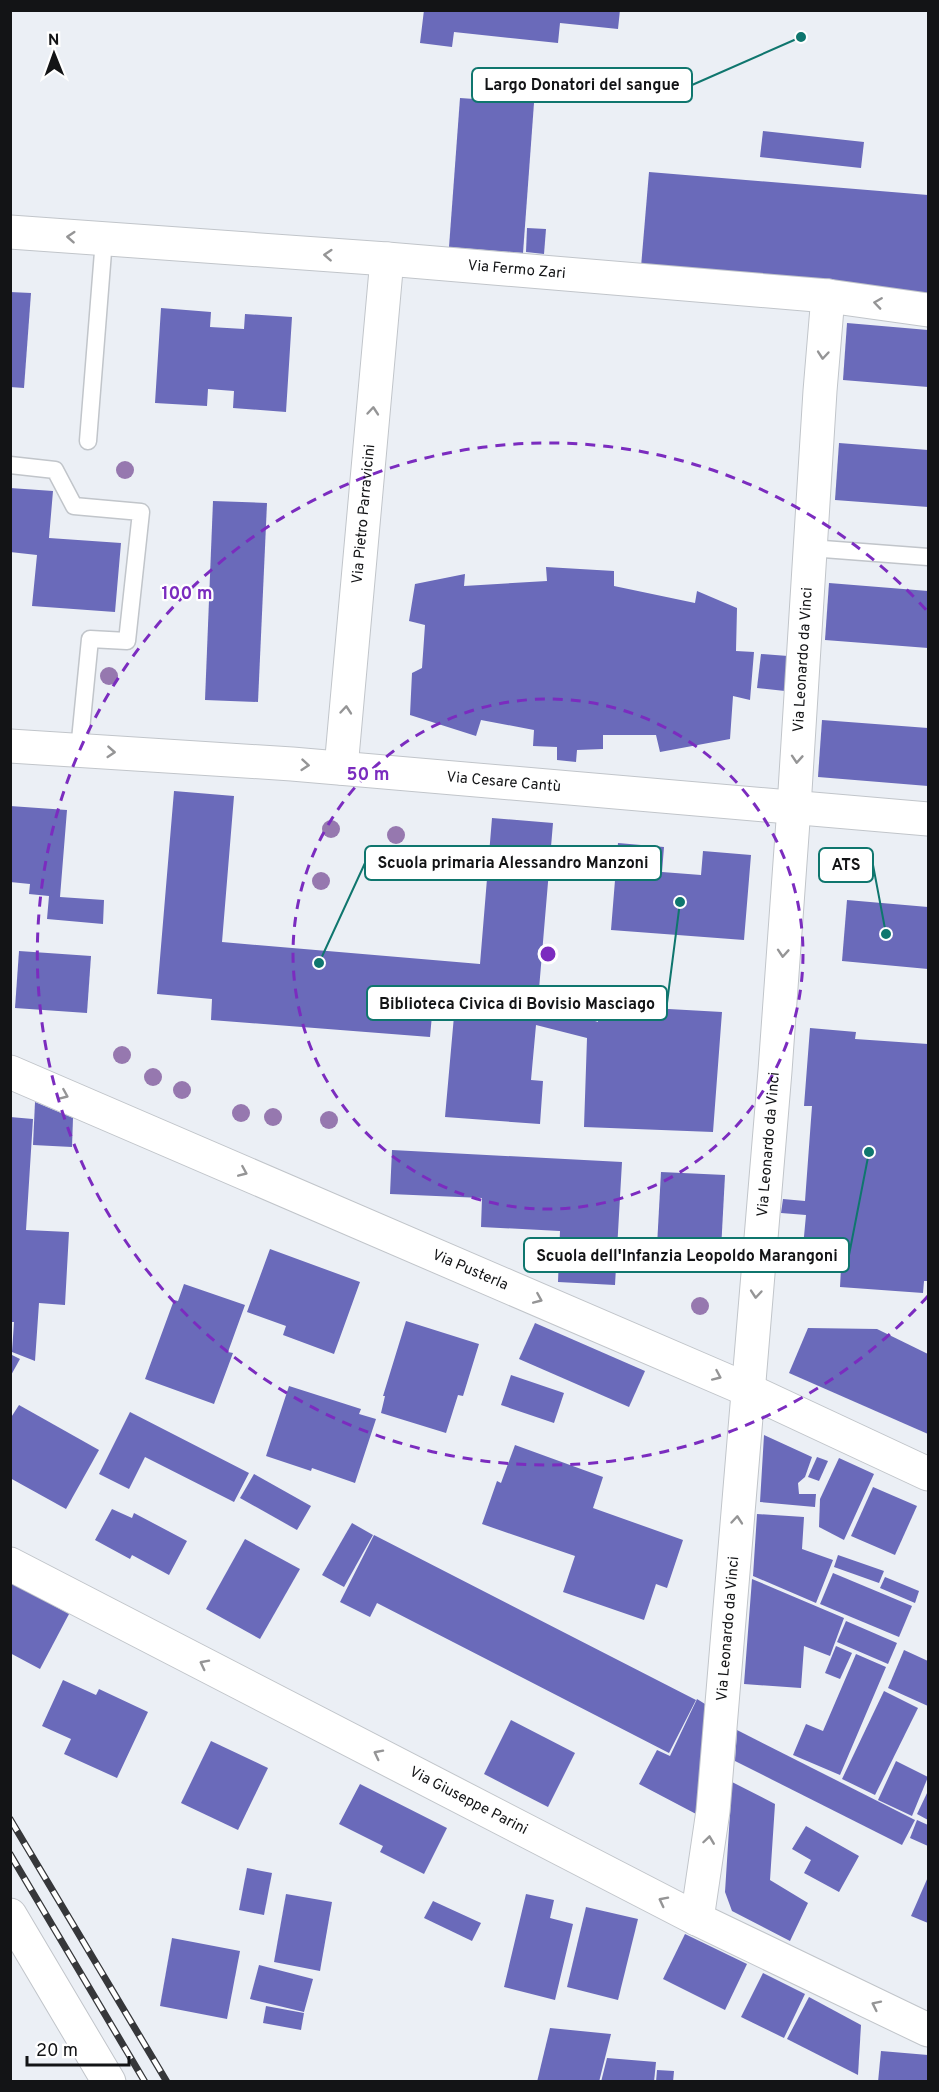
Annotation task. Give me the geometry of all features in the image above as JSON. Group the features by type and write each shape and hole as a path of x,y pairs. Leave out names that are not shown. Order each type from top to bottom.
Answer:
{"street":[{"name":"Via Fermo Zari","path":"10,232 387,259 828,296 928,310"},
{"name":"Via Pietro Parravicini","path":"341,768 387,259"},
{"name":"Via Leonardo da Vinci","path":"697,1919 713,1811 774,1083 828,296"},
{"name":"Via Cesare Cantù","path":"10,746 341,768 928,819"},
{"name":"Via Pusterla","path":"10,1072 748,1390 928,1474"},
{"name":"Via Giuseppe Parini","path":"10,1564 697,1919 928,2030"},
{"path":"10,1916 109,2082"}],"lane":[{"path":"88,441 105,239"},
{"path":"10,465 56,470 74,506 141,512 128,641 90,639 79,750"},
{"path":"810,548 928,556"}],"building":[{"path":"424,10 620,10 618,29 560,23 558,43 454,32 452,47 420,43"},
{"path":"460,98 534,103 523,253 449,247"},
{"path":"763,131 864,142 861,168 760,157"},
{"path":"649,172 928,195 928,293 641,267"},
{"path":"527,228 546,229 544,254 526,252"},
{"path":"10,292 31,293 24,388 10,387"},
{"path":"161,308 211,312 210,327 244,329 245,314 292,317 286,412 233,408 234,391 208,389 207,406 155,403"},
{"path":"847,323 928,330 928,387 843,380"},
{"path":"839,443 928,450 928,507 835,500"},
{"path":"10,488 53,491 49,538 121,543 115,612 32,606 37,555 10,552"},
{"path":"213,501 267,503 258,702 205,700"},
{"path":"546,567 614,571 614,586 695,603 697,591 737,608 736,651 754,652 750,700 733,696 730,739 660,752 656,735 603,735 603,749 577,750 576,762 557,760 557,747 533,746 534,730 481,720 476,736 410,715 412,673 422,668 425,625 409,621 415,584 465,574 464,586 547,581"},
{"path":"829,583 928,591 928,648 825,640"},
{"path":"761,654 788,656 785,691 757,688"},
{"path":"822,720 928,728 928,786 818,777"},
{"path":"174,791 234,796 222,942 480,964 492,818 553,823 538,1001 598,1022 597,1005 722,1012 713,1132 584,1127 587,1038 536,1025 531,1080 543,1081 540,1124 445,1117 454,1016 432,1015 430,1037 211,1020 212,999 157,994"},
{"path":"10,806 67,810 60,897 104,900 103,924 47,919 49,896 29,894 30,884 10,882"},
{"path":"618,843 664,847 662,872 701,875 703,851 751,855 744,940 611,930"},
{"path":"847,900 928,907 928,969 842,961"},
{"path":"19,951 91,956 87,1013 15,1008"},
{"path":"810,1028 856,1032 855,1039 928,1044 928,1281 924,1281 923,1293 840,1287 842,1249 803,1247 806,1215 781,1213 783,1199 805,1201 812,1106 804,1106"},
{"path":"35,1102 73,1118 72,1147 33,1145"},
{"path":"10,1117 33,1119 26,1230 69,1232 65,1305 39,1303 35,1361 12,1352 14,1322 10,1322"},
{"path":"392,1150 622,1162 615,1285 558,1282 560,1231 481,1227 482,1198 390,1194"},
{"path":"661,1172 725,1175 721,1250 657,1246"},
{"path":"270,1249 360,1282 334,1354 283,1335 286,1326 247,1312"},
{"path":"184,1284 245,1305 228,1352 233,1353 214,1404 145,1379 174,1300 178,1301"},
{"path":"406,1321 479,1344 463,1396 458,1395 446,1433 381,1413 385,1396 383,1396"},
{"path":"535,1323 645,1371 629,1407 519,1359"},
{"path":"808,1328 877,1329 928,1354 928,1434 789,1373"},
{"path":"10,1354 20,1359 10,1377"},
{"path":"511,1375 564,1393 554,1423 501,1405"},
{"path":"289,1386 361,1409 359,1414 376,1419 355,1483 312,1468 311,1471 266,1456"},
{"path":"19,1405 99,1450 66,1509 10,1478 10,1419"},
{"path":"130,1412 249,1473 234,1502 145,1457 129,1489 99,1474"},
{"path":"764,1435 812,1457 805,1477 798,1483 799,1494 816,1494 815,1507 760,1502"},
{"path":"515,1445 603,1477 593,1508 683,1540 667,1588 656,1584 644,1620 563,1592 575,1556 482,1524 497,1481 501,1483"},
{"path":"817,1457 828,1461 819,1481 808,1477"},
{"path":"839,1458 874,1474 844,1540 819,1527 820,1499"},
{"path":"254,1474 311,1506 297,1530 240,1498"},
{"path":"873,1487 917,1506 895,1555 851,1536"},
{"path":"112,1509 132,1518 134,1513 187,1541 169,1575 132,1555 130,1559 95,1540"},
{"path":"757,1514 804,1517 802,1549 833,1560 816,1603 753,1576"},
{"path":"352,1523 373,1535 344,1587 322,1575"},
{"path":"374,1535 696,1700 669,1753 377,1603 370,1617 340,1602"},
{"path":"245,1539 300,1569 260,1639 206,1609"},
{"path":"838,1555 884,1571 879,1583 834,1567"},
{"path":"833,1573 912,1606 899,1637 820,1604"},
{"path":"885,1577 919,1591 915,1603 880,1588"},
{"path":"752,1579 844,1618 830,1656 804,1646 801,1688 744,1684"},
{"path":"10,1582 69,1614 40,1669 10,1653"},
{"path":"846,1621 897,1643 888,1664 837,1642"},
{"path":"836,1646 852,1653 840,1679 825,1673"},
{"path":"904,1650 928,1661 928,1706 888,1688"},
{"path":"856,1654 886,1667 840,1775 793,1755 806,1724 823,1731"},
{"path":"63,1680 96,1695 99,1689 148,1712 117,1778 64,1754 71,1739 42,1726"},
{"path":"884,1691 918,1708 875,1795 842,1779"},
{"path":"697,1699 705,1704 698,1815 639,1784 657,1750 670,1756"},
{"path":"511,1720 575,1753 548,1807 484,1774"},
{"path":"737,1730 915,1820 902,1845 735,1761"},
{"path":"211,1741 268,1768 238,1830 181,1803"},
{"path":"896,1761 928,1777 912,1816 878,1800"},
{"path":"732,1782 775,1804 770,1880 808,1903 790,1941 732,1911 725,1892"},
{"path":"360,1784 447,1828 424,1874 380,1852 383,1846 339,1824"},
{"path":"928,1791 928,1820 917,1814"},
{"path":"917,1820 928,1825 928,1846 910,1838"},
{"path":"806,1826 859,1856 839,1892 804,1873 811,1860 792,1849"},
{"path":"247,1868 272,1873 264,1915 239,1910"},
{"path":"928,1877 928,1923 911,1916"},
{"path":"286,1894 332,1902 320,1971 274,1962"},
{"path":"526,1894 554,1900 550,1918 573,1924 555,2000 504,1987"},
{"path":"433,1901 481,1923 472,1941 424,1918"},
{"path":"586,1907 638,1919 618,2000 567,1987"},
{"path":"685,1934 747,1964 725,2010 663,1979"},
{"path":"172,1938 240,1951 227,2019 160,2006"},
{"path":"259,1965 313,1979 304,2012 250,1999"},
{"path":"763,1973 805,1994 784,2038 741,2017"},
{"path":"809,1997 861,2025 858,2075 787,2039"},
{"path":"266,2006 304,2013 301,2030 263,2023"},
{"path":"550,2028 611,2034 599,2082 537,2082"},
{"path":"881,2051 928,2055 928,2082 878,2082"},
{"path":"607,2058 656,2062 654,2082 601,2082"},
{"path":"657,2070 674,2071 673,2082 656,2082"}],"railway":[{"path":"10,1819 167,2082"},
{"path":"10,1854 145,2082"}],"place":[{"name":"Largo Donatori del sangue","path":"801,37"},
{"name":"Biblioteca Civica di Bovisio Masciago","path":"680,902"},
{"name":"ATS","path":"886,934"},
{"name":"Scuola primaria Alessandro Manzoni","path":"319,963"},
{"name":"Scuola dell'Infanzia Leopoldo Marangoni","path":"869,1152"}]}
